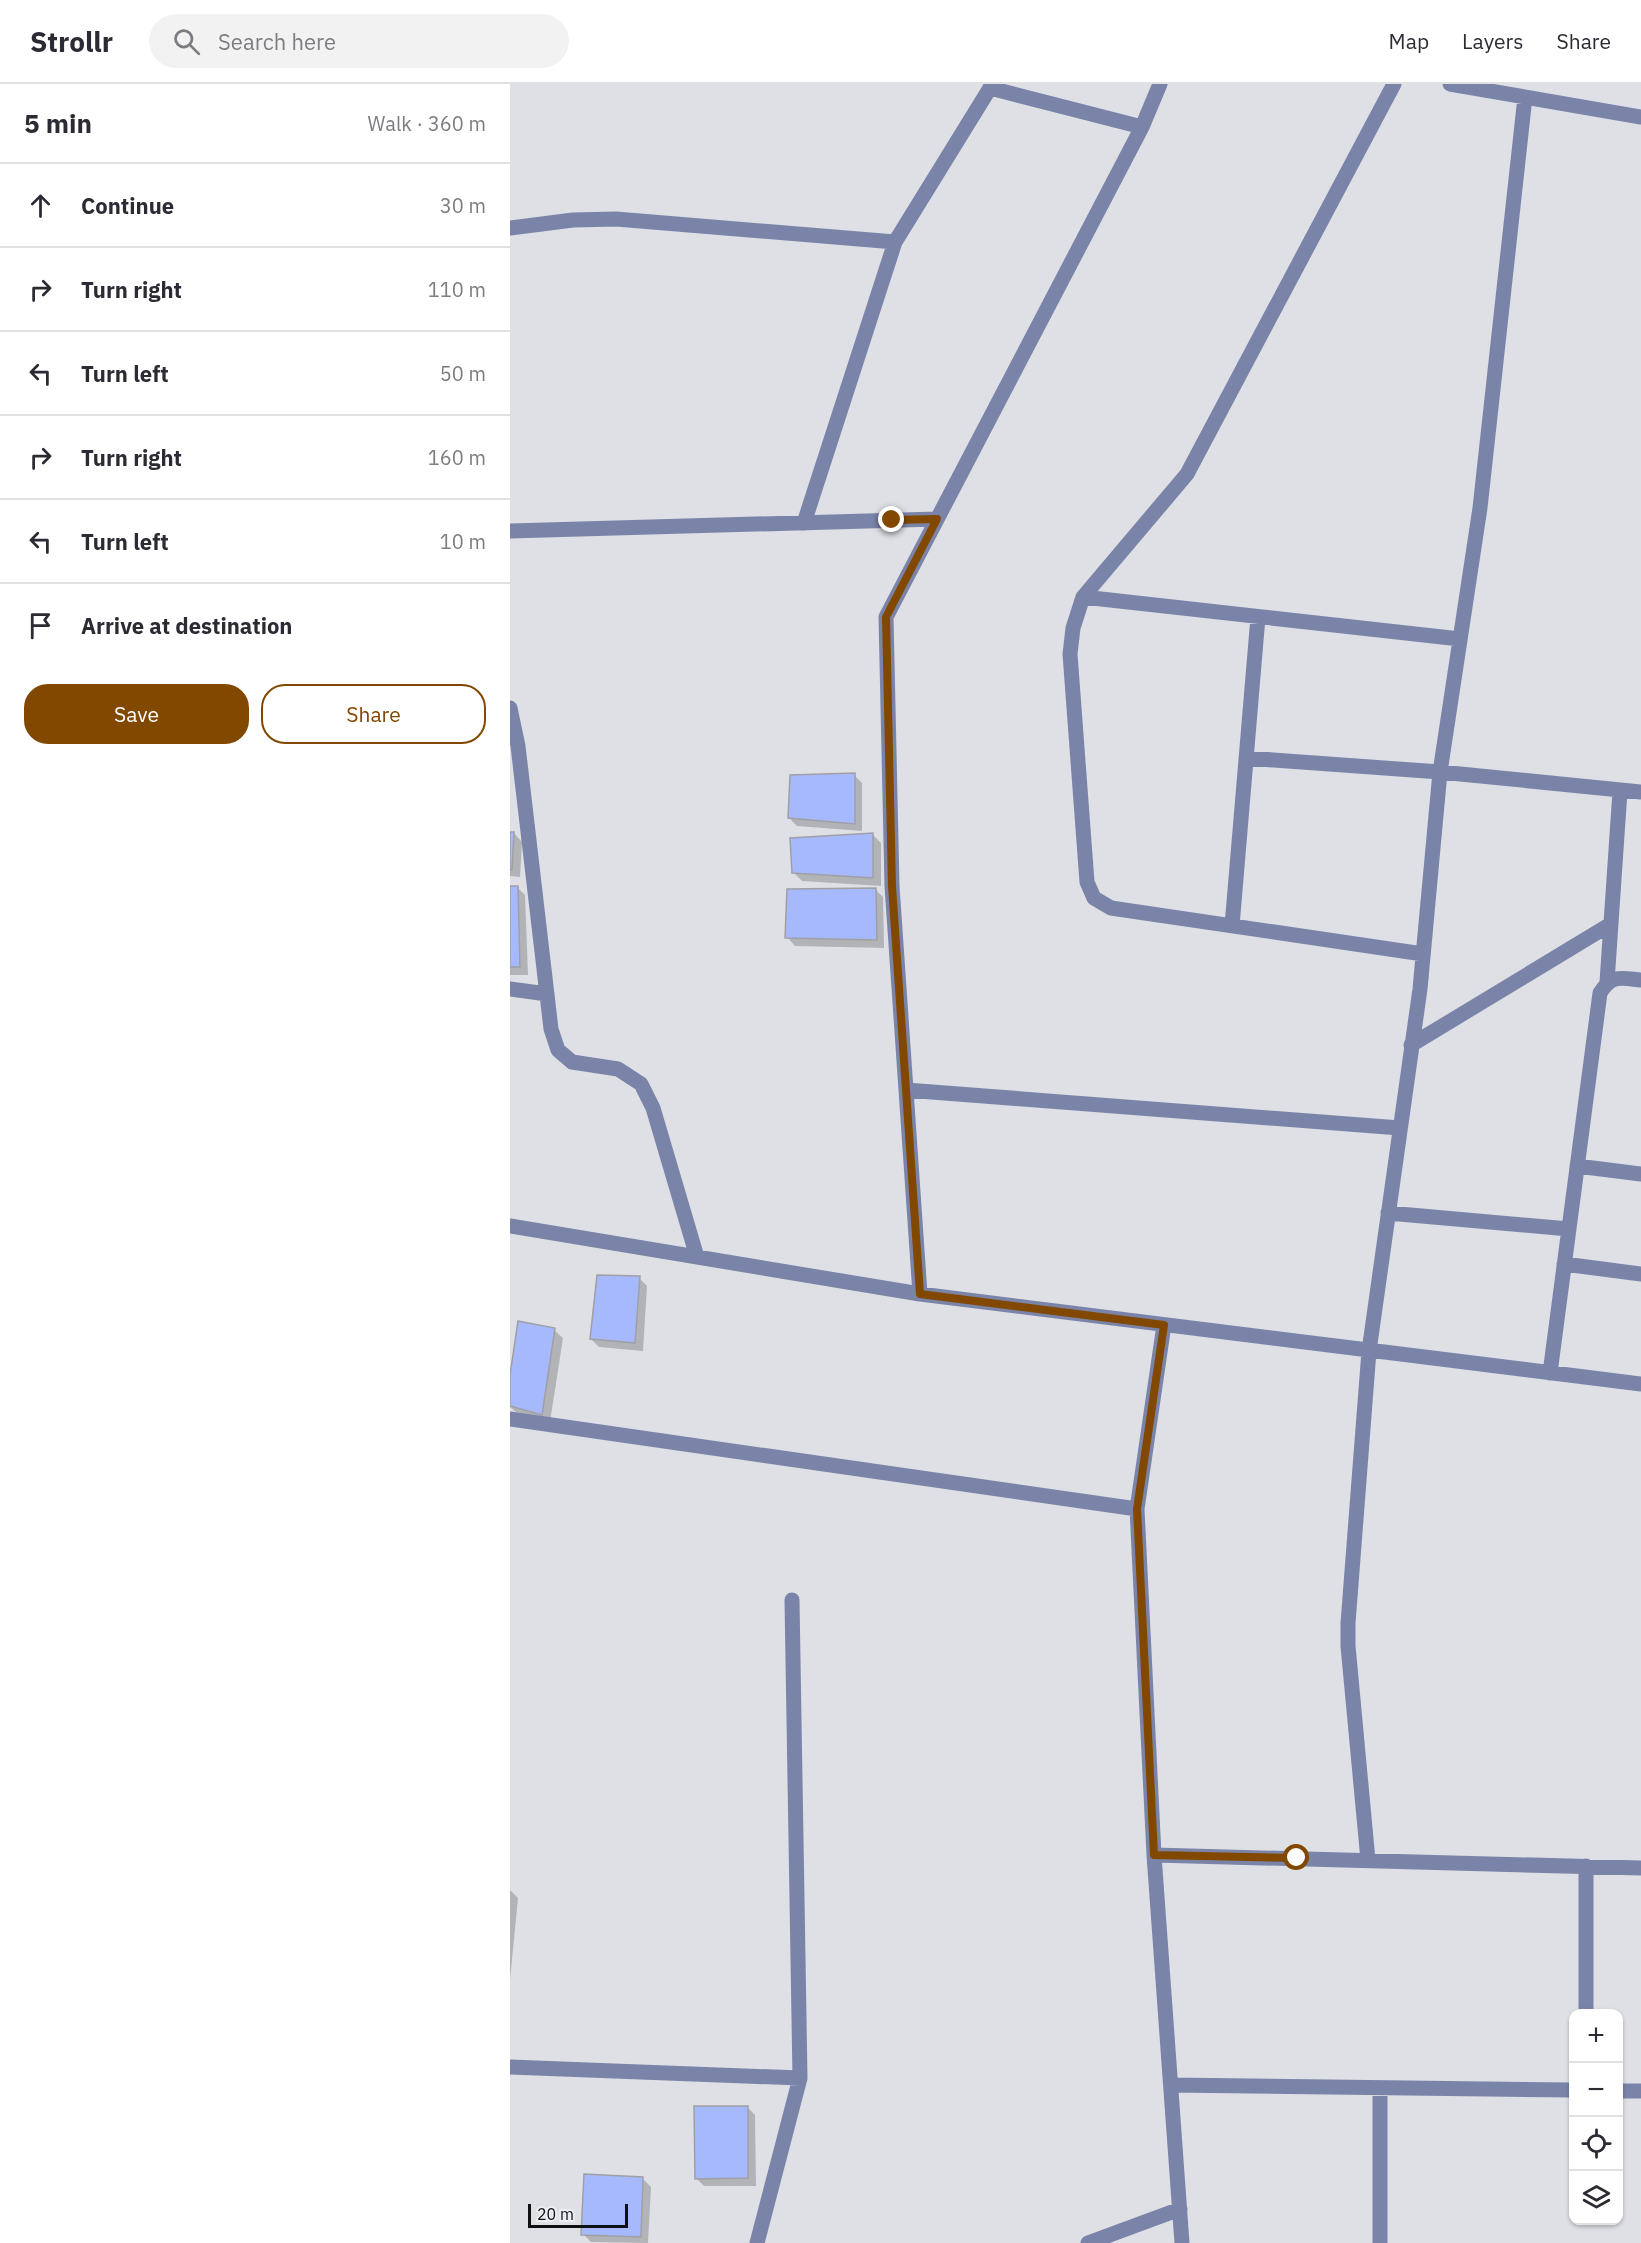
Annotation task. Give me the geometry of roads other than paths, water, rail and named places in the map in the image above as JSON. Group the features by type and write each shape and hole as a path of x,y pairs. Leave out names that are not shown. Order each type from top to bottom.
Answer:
{"street":[{"path":"920,1294 892,886 886,617 1142,127 1160,84"},
{"path":"1394,84 1187,474 1083,597 1073,628 1070,654 1087,882 1094,898 1111,908 1423,954"},
{"path":"1450,84 1641,117"},
{"path":"804,523 895,242 991,86 1142,127"},
{"path":"1368,1860 1348,1646 1348,1623 1369,1350 1423,954 1440,772 1481,498 1525,97"},
{"path":"510,228 573,220 616,219 895,242"},
{"path":"510,531 937,519"},
{"path":"1083,597 1460,639"},
{"path":"1232,926 1258,617"},
{"path":"510,708 518,746 551,1029 558,1050 572,1062 618,1069 641,1084 653,1108 697,1257"},
{"path":"1246,758 1440,772 1641,792"},
{"path":"1550,1373 1597,1007 1600,993 1607,982 1620,791"},
{"path":"1411,1045 1611,924"},
{"path":"1607,982 1617,978 1641,980"},
{"path":"510,989 547,994"},
{"path":"906,1089 1400,1128"},
{"path":"1577,1166 1641,1174"},
{"path":"1388,1213 1569,1229"},
{"path":"510,1226 920,1294 1641,1384"},
{"path":"1564,1264 1641,1274"},
{"path":"1164,1325 1137,1509 1154,1855 1182,2243"},
{"path":"510,1419 1137,1509"},
{"path":"757,2243 800,2078 792,1600"},
{"path":"1154,1855 1641,1868"},
{"path":"1586,1866 1586,2009"},
{"path":"510,2067 800,2078"},
{"path":"1171,2085 1569,2090"},
{"path":"1380,2088 1380,2243"},
{"path":"1623,2091 1641,2091"},
{"path":"1088,2243 1180,2210"}]}
